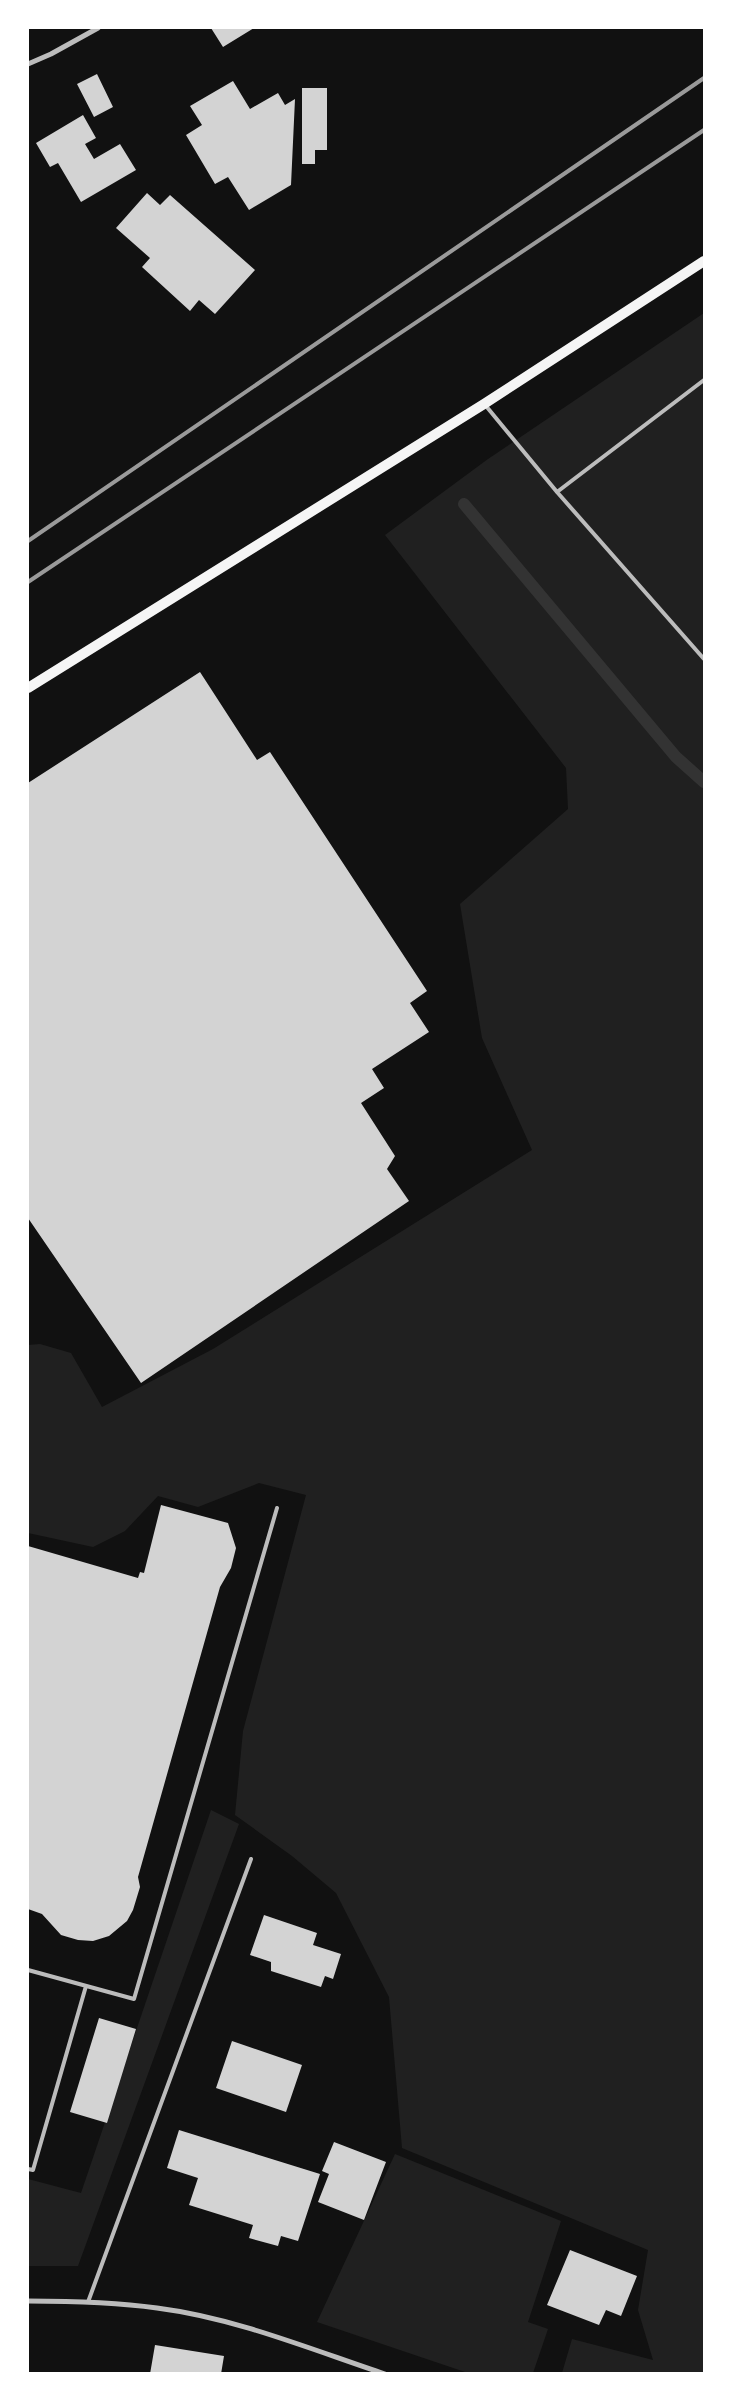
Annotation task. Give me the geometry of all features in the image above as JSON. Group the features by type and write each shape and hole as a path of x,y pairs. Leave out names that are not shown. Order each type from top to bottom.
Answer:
{"main road":[{"path":"28,688 484,404 704,261"}],"street":[{"path":"28,64 51,54 98,28"},
{"path":"28,2301 88,2302 158,2308 220,2320 385,2374"}],"lane":[{"path":"557,492 704,380"},
{"path":"484,404 557,492 704,659"},
{"path":"28,1970 134,1999 277,1508"},
{"path":"88,2302 251,1859"},
{"path":"28,2169 33,2170 86,1986"}],"shaded area":[{"path":"704,313 704,2373 562,2373 572,2339 653,2360 638,2310 648,2250 402,2148 389,1997 336,1893 292,1856 235,1815 243,1731 306,1495 259,1483 198,1507 158,1496 125,1531 93,1547 28,1533 28,1345 40,1344 71,1353 102,1407 213,1349 532,1150 482,1038 460,904 568,809 566,768 385,535 488,459"},
{"path":"211,1810 239,1824 78,2266 28,2266 28,2179 81,2193"},
{"path":"395,2154 561,2221 528,2322 548,2329 533,2373 468,2373 317,2322"}],"building":[{"path":"211,28 254,28 223,47"},
{"path":"97,74 113,107 94,117 77,84"},
{"path":"233,81 250,109 278,93 285,105 295,99 291,185 249,210 228,177 215,184 186,135 202,125 190,106"},
{"path":"302,88 327,88 327,150 315,150 315,164 302,164"},
{"path":"83,115 96,138 85,144 94,159 120,144 136,170 81,202 58,163 50,167 36,143"},
{"path":"147,193 160,205 170,195 255,270 215,314 199,300 190,311 142,267 150,258 116,228"},
{"path":"200,672 257,760 270,752 427,991 410,1003 429,1032 372,1069 384,1088 361,1103 395,1156 387,1169 409,1201 141,1383 28,1218 28,783"},
{"path":"161,1505 228,1523 236,1548 231,1568 220,1587 138,1877 140,1887 133,1910 127,1921 109,1936 93,1941 78,1940 61,1935 42,1914 28,1909 28,1546 138,1578 140,1572 144,1573"},
{"path":"264,1915 317,1933 313,1945 341,1954 333,1979 325,1976 321,1987 271,1971 271,1962 250,1955"},
{"path":"99,2018 136,2029 107,2123 70,2112"},
{"path":"232,2041 302,2065 286,2112 216,2088"},
{"path":"179,2130 320,2174 298,2241 281,2236 278,2246 249,2238 253,2225 189,2205 198,2178 167,2168"},
{"path":"334,2142 386,2162 364,2220 318,2202 329,2174 322,2171"},
{"path":"570,2250 637,2276 621,2316 606,2310 599,2325 547,2305"},
{"path":"155,2345 224,2356 221,2374 150,2374"}],"waterway":[{"path":"464,504 676,757 704,782"}],"railway":[{"path":"28,541 704,78"},
{"path":"28,582 704,130"}]}
